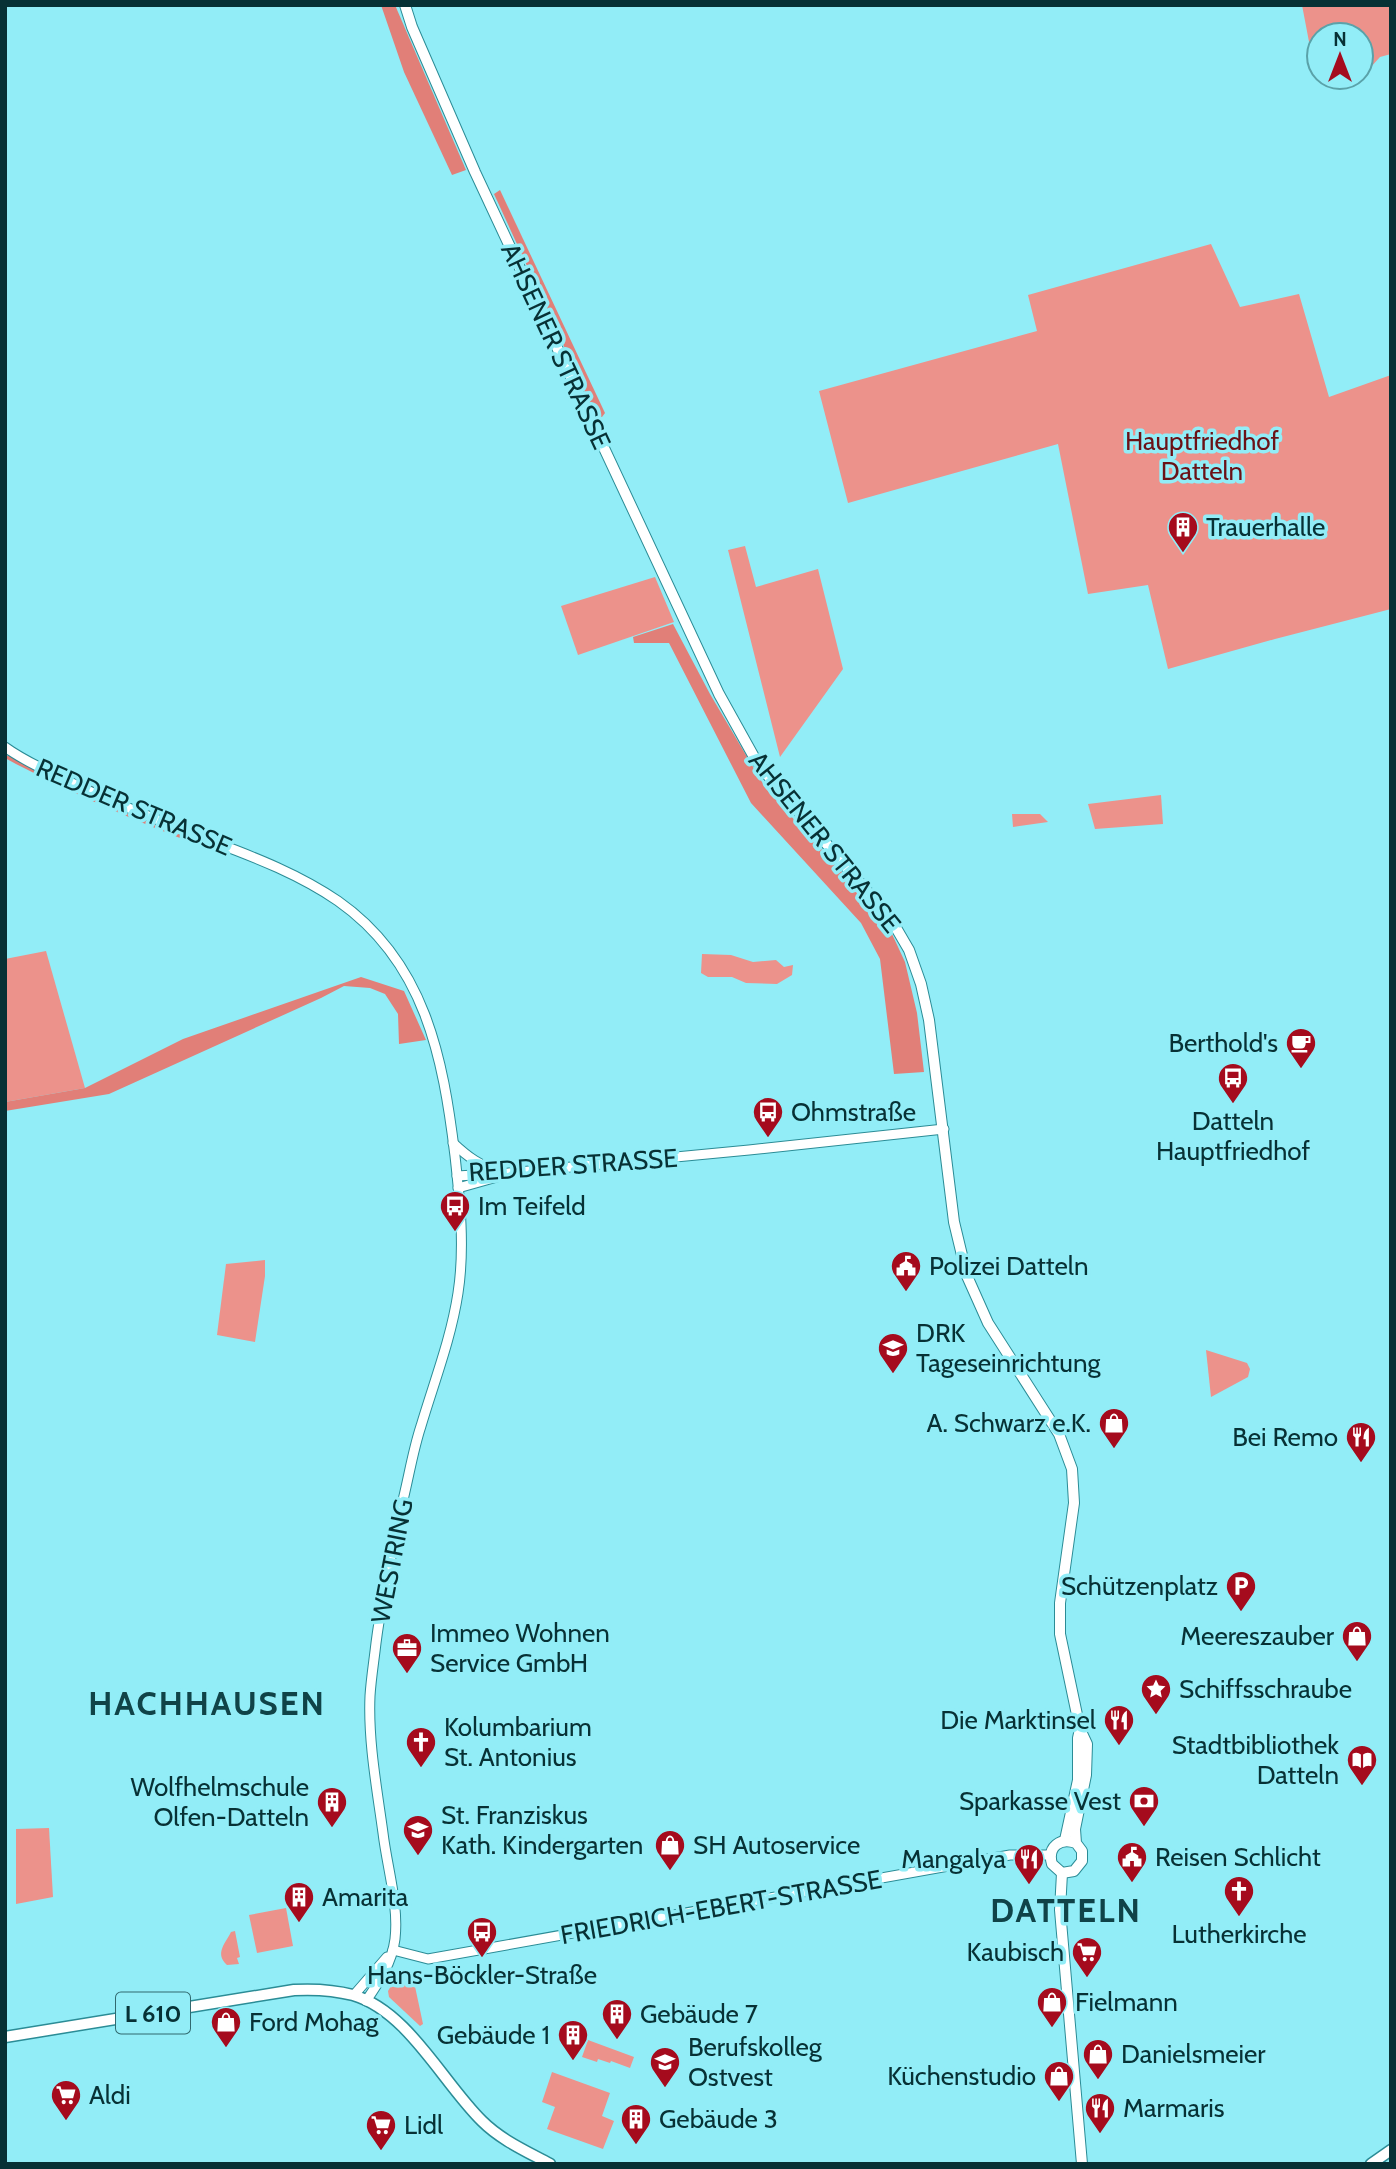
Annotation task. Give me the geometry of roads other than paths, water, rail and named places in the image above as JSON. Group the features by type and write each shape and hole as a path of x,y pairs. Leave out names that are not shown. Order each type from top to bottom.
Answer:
{"main road":[{"name":"AHSENER STRASSE","path":"405,5 475,172 719,694 761,766 879,905 908,950 929,1020 954,1222 967,1276 988,1323 1059,1434 1072,1469 1074,1503 1060,1603 1060,1634 1080,1729"},
{"path":"1065,1840 1078,1780 1080,1729"},
{"path":"1062,1873 1074,1871 1082,1861 1082,1851 1076,1843 1075,1829 1086,1775 1087,1744 1080,1729"},
{"path":"1062,1873 1052,1864 1050,1855 1055,1845 1065,1840 1076,1843"},
{"path":"1062,1873 1060,1910 1082,2164"},
{"name":"L 610","path":"5,2037 294,1990 310,1989 354,1995 393,2019 409,2034 460,2097 499,2136 550,2164"},
{"path":"1371,2164 1391,2150"}],"street":[{"name":"REDDER STRASSE","path":"5,747 21,759 101,798 304,880 340,902 371,928 400,964 424,1008 449,1100 457,1176 508,1174 944,1129"},
{"path":"453,1143 480,1165 508,1174"},
{"path":"459,1193 508,1174"},
{"name":"WESTRING","path":"366,2001 382,1979 393,1950 396,1923 371,1731 370,1696 379,1613 420,1429 447,1345 457,1297 461,1237 457,1176"},
{"name":"FRIEDRICH-EBERT-STRASSE","path":"393,1950 428,1959 1010,1855 1050,1855"},
{"path":"354,1995 393,1950"}],"place":[{"name":"Trauerhalle","path":"1183,554"},
{"name":"Berthold's","path":"1301,1070"},
{"name":"Datteln Hauptfriedhof","path":"1233,1105"},
{"name":"Ohmstraße","path":"768,1139"},
{"name":"Im Teifeld","path":"455,1233"},
{"name":"Polizei Datteln","path":"906,1293"},
{"name":"DRK Tageseinrichtung","path":"893,1375"},
{"name":"A. Schwarz e.K.","path":"1114,1450"},
{"name":"Bei Remo","path":"1361,1464"},
{"name":"Schützenplatz","path":"1241,1613"},
{"name":"Meereszauber","path":"1357,1663"},
{"name":"Immeo Wohnen Service GmbH","path":"407,1675"},
{"name":"Schiffsschraube","path":"1156,1716"},
{"name":"Die Marktinsel","path":"1119,1747"},
{"name":"Kolumbarium St. Antonius","path":"421,1769"},
{"name":"Stadtbibliothek Datteln","path":"1362,1787"},
{"name":"Sparkasse Vest","path":"1144,1828"},
{"name":"Wolfhelmschule Olfen-Datteln","path":"332,1829"},
{"name":"St. Franziskus Kath. Kindergarten","path":"418,1857"},
{"name":"SH Autoservice","path":"670,1872"},
{"name":"Reisen Schlicht","path":"1132,1884"},
{"name":"Mangalya","path":"1029,1886"},
{"name":"Lutherkirche","path":"1239,1918"},
{"name":"Amarita","path":"299,1924"},
{"name":"Hans-Böckler-Straße","path":"482,1959"},
{"name":"Kaubisch","path":"1087,1979"},
{"name":"Fielmann","path":"1052,2029"},
{"name":"Gebäude 7","path":"617,2041"},
{"name":"Ford Mohag","path":"226,2049"},
{"name":"Gebäude 1","path":"573,2062"},
{"name":"Danielsmeier","path":"1098,2081"},
{"name":"Berufskolleg Ostvest","path":"665,2089"},
{"name":"Küchenstudio","path":"1059,2103"},
{"name":"Aldi","path":"66,2122"},
{"name":"Marmaris","path":"1100,2135"},
{"name":"Gebäude 3","path":"636,2146"},
{"name":"Lidl","path":"381,2152"}],"district":[{"name":"HACHHAUSEN","path":"207,1703"},
{"name":"DATTELN","path":"1066,1910"}],"park label":[{"name":"Hauptfriedhof Datteln","path":"1202,456"}]}
